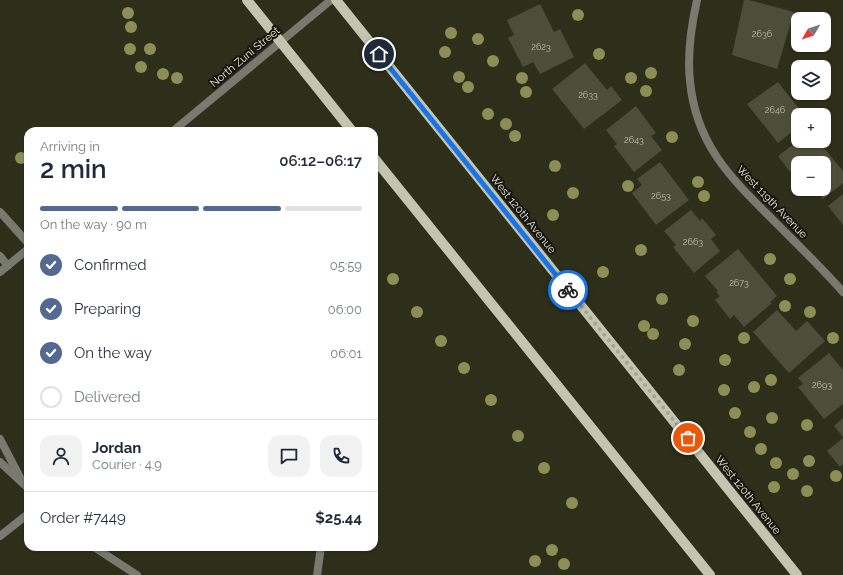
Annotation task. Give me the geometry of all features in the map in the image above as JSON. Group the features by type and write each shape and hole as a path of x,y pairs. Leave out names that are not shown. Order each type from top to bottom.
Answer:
{"main road":[{"path":"247,0 349,127"},
{"name":"West 120th Avenue","path":"336,0 797,575"},
{"path":"378,163 710,575"}],"street":[{"name":"North Zuni Street","path":"178,127 331,0"},
{"name":"West 119th Avenue","path":"697,0 689,54 690,81 695,111 705,137 719,162 736,183 824,270 843,292"},
{"path":"0,212 24,239"},
{"path":"0,272 24,252"},
{"path":"0,256 8,266"},
{"path":"0,439 24,481"},
{"path":"0,462 24,483"},
{"path":"0,536 24,517"},
{"path":"100,551 137,575"},
{"path":"317,575 320,551"}],"building":[{"path":"744,0 794,12 791,12 791,22 777,69 732,55"},
{"path":"540,4 554,32 560,29 574,57 540,74 533,62 523,67 508,38 514,35 507,20"},
{"path":"585,63 607,90 611,86 622,100 584,129 552,89"},
{"path":"778,82 798,108 791,108 791,133 778,143 747,104"},
{"path":"636,106 656,133 651,136 662,150 634,172 614,146 617,144 606,130"},
{"path":"791,146 791,148 824,148 830,156 791,156 790,172 778,156"},
{"path":"831,157 843,171 843,183 831,193"},
{"path":"660,162 689,200 656,225 632,193 642,185 637,179"},
{"path":"843,194 843,225 828,206"},
{"path":"691,210 700,221 702,218 716,235 711,239 720,251 694,273 673,247 676,245 664,231"},
{"path":"738,249 777,296 770,302 772,303 744,327 734,315 730,319 715,300 720,296 716,292 718,291 705,276"},
{"path":"777,310 796,331 807,321 825,341 789,373 753,332"},
{"path":"829,353 843,370 843,404 824,419 798,387 803,384 798,378"},
{"path":"843,418 843,437 834,426"},
{"path":"843,438 843,464 840,467 827,451"}],"way so far":[{"path":"568,290 688,438"}],"route":[{"path":"379,54 568,290"}]}
